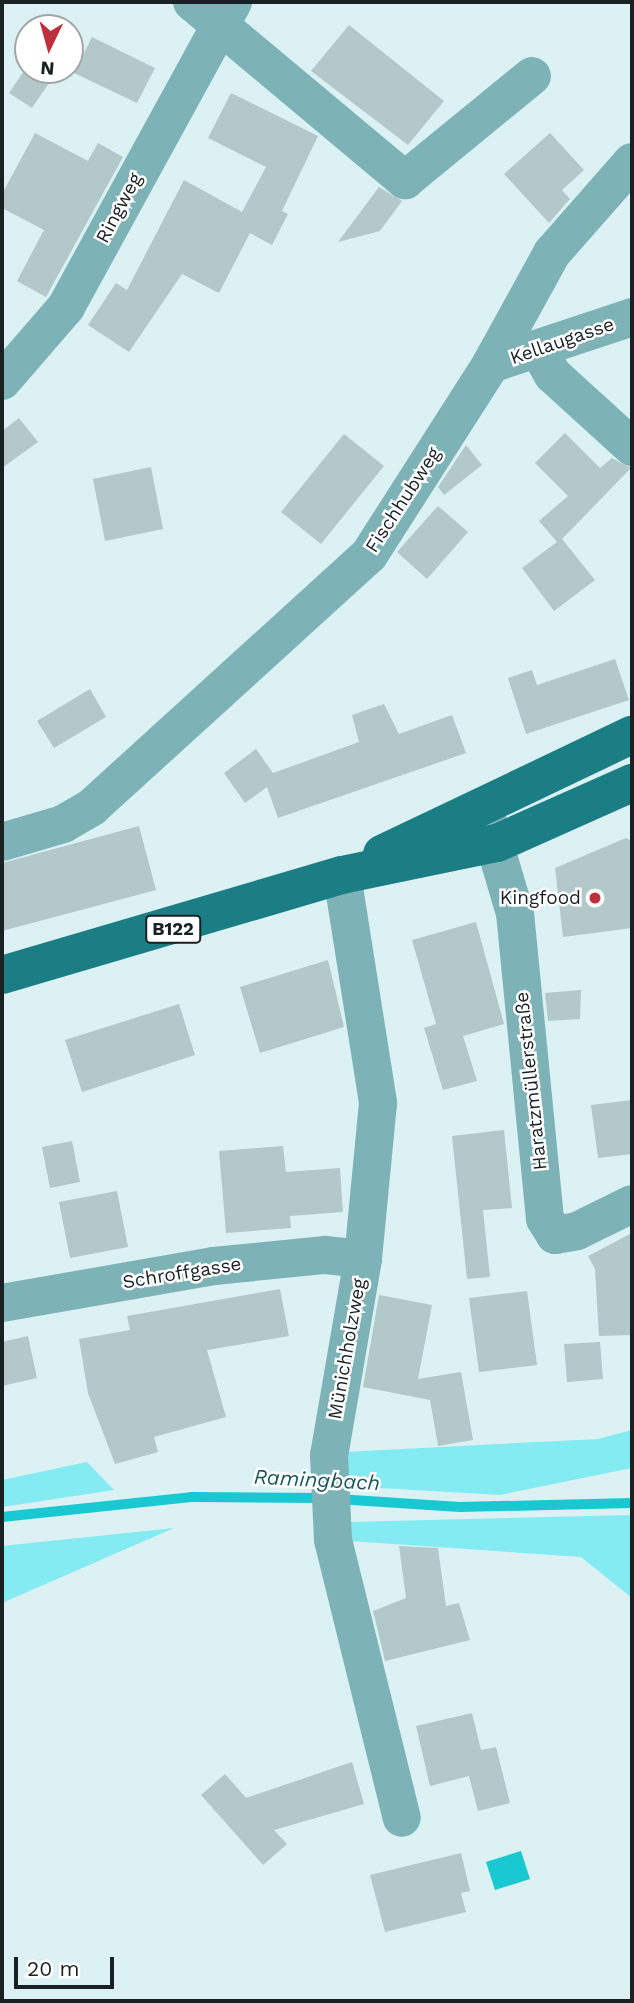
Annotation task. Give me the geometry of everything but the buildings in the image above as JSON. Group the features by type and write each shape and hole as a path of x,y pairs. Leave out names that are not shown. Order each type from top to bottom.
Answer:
{"main road":[{"name":"B122","path":"342,875 481,802 632,735"},
{"name":"B122","path":"2,975 342,875 497,843 632,783"}],"street":[{"name":"Ringweg","path":"2,381 65,307 214,8 405,180 532,76"},
{"name":"Fischhubweg","path":"2,842 63,824 92,807 369,555 491,364 552,253 632,162"},
{"name":"Kellaugasse","path":"491,364 540,352 632,317"},
{"path":"540,352 553,375 632,447"},
{"name":"Haratzmüllerstraße","path":"481,802 497,843 515,913 545,1219 555,1235 577,1231 632,1204"},
{"name":"Münichholzweg","path":"342,875 378,1103 362,1259 328,1455 333,1540 402,1818"},
{"name":"Schroffgasse","path":"2,1303 214,1266 326,1255 362,1259"}],"shaded area":[{"path":"632,1430 632,1468 500,1495 345,1486 344,1452 598,1439"},
{"path":"87,1462 114,1490 2,1507 2,1480"},
{"path":"632,1515 632,1598 581,1557 349,1541 347,1522"},
{"path":"174,1528 2,1603 2,1546"},
{"path":"521,1851 530,1879 495,1890 486,1862"}],"waterway":[{"name":"Ramingbach","path":"2,1517 191,1497 322,1498"},
{"name":"Ramingbach","path":"337,1499 460,1507 632,1503"}],"place":[{"name":"Kingfood","path":"595,898"}]}
